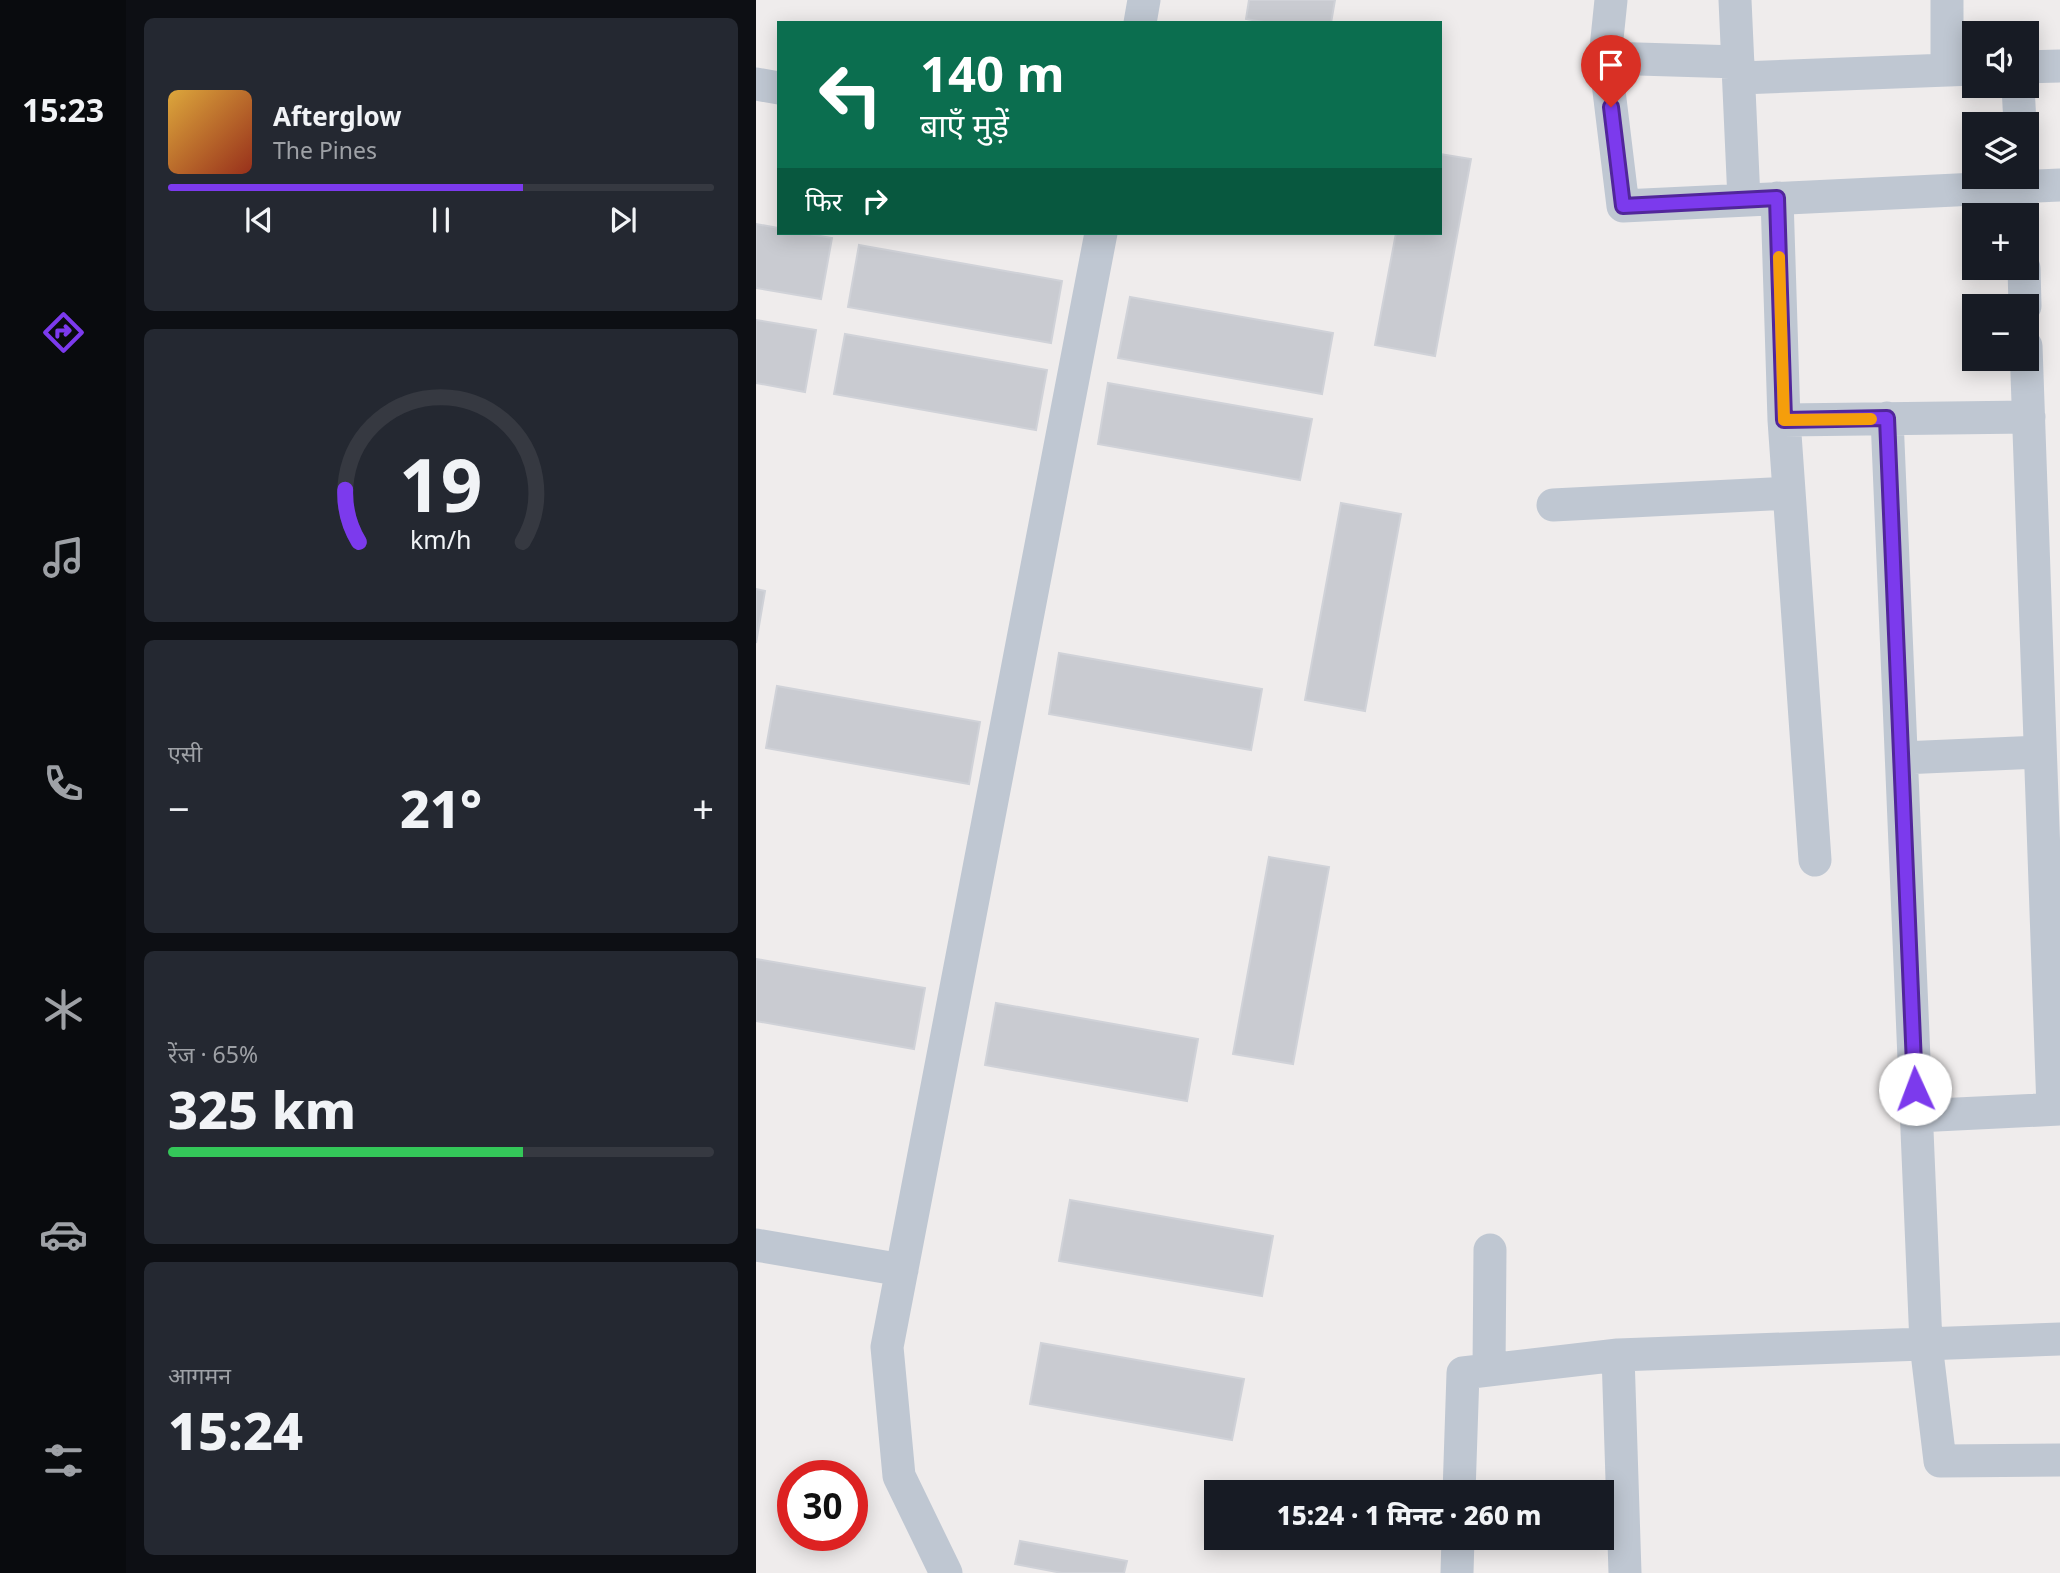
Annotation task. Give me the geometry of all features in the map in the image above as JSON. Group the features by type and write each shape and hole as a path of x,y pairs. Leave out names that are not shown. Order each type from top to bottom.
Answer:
{"street":[{"path":"1140,21 1144,0"},
{"path":"1611,0 1605,58 1623,206 1777,198 2022,193 2060,185"},
{"path":"1735,0 1744,200"},
{"path":"1605,58 1739,70 1961,69 1947,0"},
{"path":"2039,67 2060,66"},
{"path":"756,83 777,88"},
{"path":"1777,198 1784,420 1815,860"},
{"path":"946,1573 899,1476 887,1347 1101,235"},
{"path":"1916,1116 2056,1109 2040,752 2047,557 2029,417 2027,371"},
{"path":"1784,420 2029,417"},
{"path":"1887,418 1926,1344 1940,1461 2060,1460"},
{"path":"1553,505 1789,493"},
{"path":"1902,758 2040,752"},
{"path":"756,1245 902,1270"},
{"path":"1489,1370 1490,1250"},
{"path":"1459,1480 1463,1373 1618,1355 2060,1339"},
{"path":"1618,1355 1625,1573"},
{"path":"1457,1573 1458,1550"}],"building":[{"path":"1249,0 1335,0 1331,21 1246,19"},
{"path":"1442,154 1471,159 1435,356 1375,345 1396,235 1442,235"},
{"path":"756,224 777,228 777,235 832,238 821,299 756,288"},
{"path":"859,245 1062,281 1051,343 848,307"},
{"path":"1130,297 1333,333 1322,394 1118,358"},
{"path":"756,320 816,330 805,392 756,383"},
{"path":"845,334 1047,370 1036,430 834,394"},
{"path":"1108,383 1312,419 1300,480 1098,444"},
{"path":"1341,503 1401,514 1365,711 1305,700"},
{"path":"756,589 765,591 756,643"},
{"path":"1059,653 1262,689 1251,750 1049,714"},
{"path":"777,686 980,722 969,784 766,748"},
{"path":"1269,857 1329,867 1293,1064 1233,1054"},
{"path":"756,959 925,988 914,1049 756,1021"},
{"path":"996,1003 1198,1039 1187,1101 985,1065"},
{"path":"1070,1200 1273,1236 1262,1296 1059,1261"},
{"path":"1041,1343 1244,1379 1232,1440 1030,1404"},
{"path":"1020,1541 1127,1561 1124,1573 1062,1573 1015,1564"}],"slow traffic":[{"path":"1779,257 1784,420 1871,419"}],"route":[{"path":"1611,107 1623,206 1777,198 1784,420 1887,418 1915,1089"}]}
